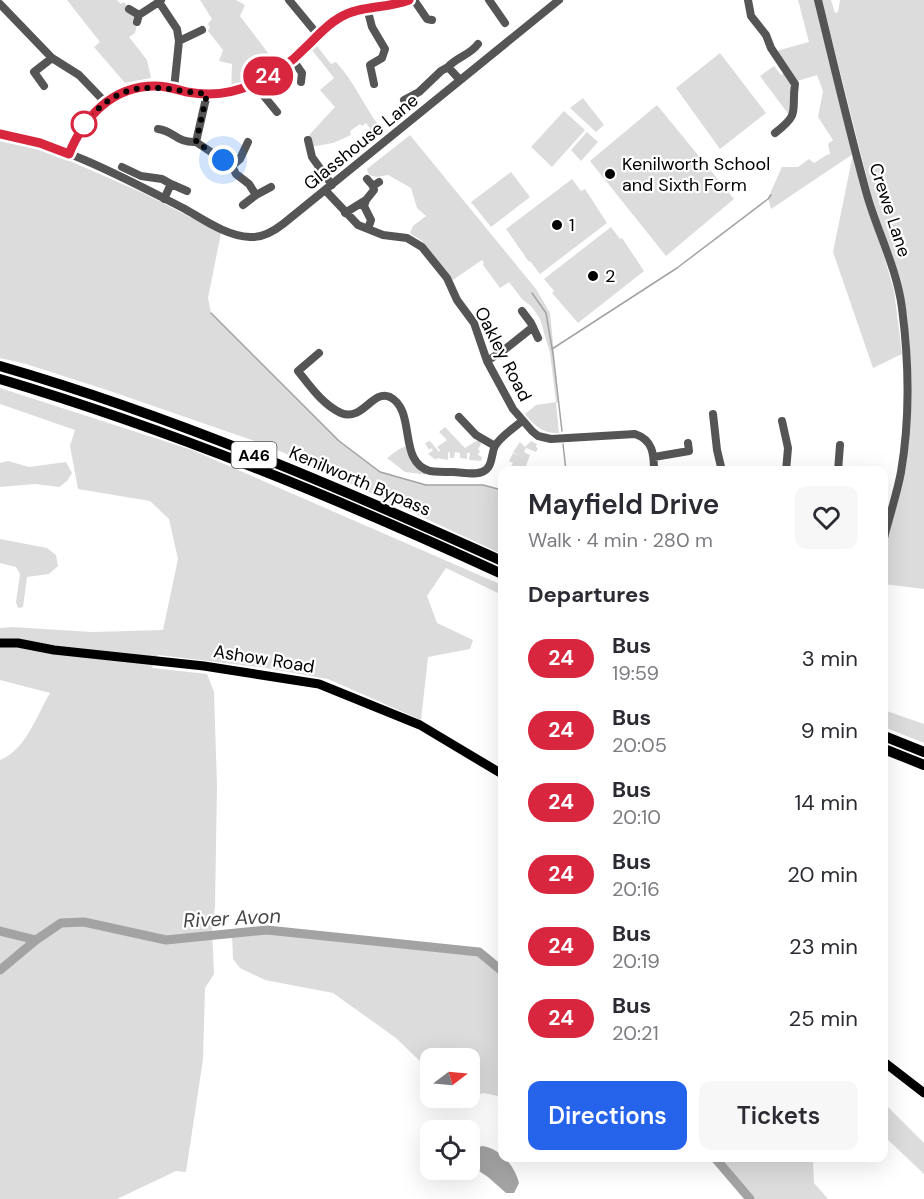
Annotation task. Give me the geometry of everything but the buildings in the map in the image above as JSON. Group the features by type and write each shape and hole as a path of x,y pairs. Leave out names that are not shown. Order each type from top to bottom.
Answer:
{"highway":[{"name":"Kenilworth Bypass","path":"0,366 131,407 211,437 498,559"},
{"name":"Kenilworth Bypass","path":"0,379 189,442 404,529 498,572"},
{"path":"888,738 924,752"},
{"path":"888,751 924,765"}],"main road":[{"name":"Ashow Road","path":"0,643 18,643 54,650 204,666 319,684 420,725 498,772"},
{"path":"888,1065 924,1093"}],"street":[{"path":"289,0 318,35"},
{"path":"69,154 77,135 91,116 105,102 123,91 155,86 221,94 254,84 281,70 318,35 351,11 397,5 408,0"},
{"path":"414,0 427,22"},
{"path":"489,0 506,23"},
{"name":"Glasshouse Lane","path":"0,134 40,143 69,154 220,228 248,237 258,237 273,231 329,188 560,0"},
{"path":"748,0 751,16 766,35 773,52 795,84 793,118 775,133"},
{"name":"Crewe Lane","path":"818,0 867,196 892,267 902,307 906,363 905,442 888,522"},
{"path":"129,9 138,19 160,1 177,29 179,41 174,88"},
{"path":"0,4 52,58 80,75 105,102"},
{"path":"367,8 372,27 388,50 382,58 366,66 374,84"},
{"path":"179,41 202,30"},
{"path":"404,100 419,92 454,60 473,51 478,44"},
{"path":"44,86 34,72 52,58"},
{"path":"293,60 304,76"},
{"path":"448,67 460,80"},
{"path":"254,84 275,103 277,111"},
{"path":"196,142 207,94"},
{"path":"158,129 166,130 183,142 196,142 232,166 236,174 249,184 256,195"},
{"path":"308,140 312,157 345,213 365,228 371,220 364,206 366,200"},
{"path":"232,166 240,159 247,145 254,151"},
{"path":"122,166 141,176 162,180 187,191"},
{"path":"345,213 366,200 374,190 376,184 367,179"},
{"path":"164,199 171,184"},
{"path":"243,205 271,187"},
{"name":"Oakley Road","path":"365,228 383,235 407,238 422,247 447,278 457,300 474,323 487,361 513,410 532,432 546,438 627,433 643,436 650,445 654,457"},
{"path":"522,311 538,338"},
{"path":"487,361 504,351 533,327"},
{"path":"319,353 298,371 326,403 348,415 359,412 380,397 393,399 404,417 413,454 419,464 429,470 482,472 489,466 495,446 522,421"},
{"path":"713,414 721,466"},
{"path":"459,417 476,435 495,446"},
{"path":"782,421 788,441 786,466"},
{"path":"838,466 840,445"},
{"path":"654,466 654,457 688,447"}],"shaded area":[{"path":"67,0 117,0 121,4 124,2 129,9 139,15 135,33 129,37 147,60 151,78 125,83 94,47 100,42"},
{"path":"200,0 236,0 245,5 240,16 281,70 231,92 232,64 219,61 223,50 208,31 210,27 208,24 212,19"},
{"path":"798,0 831,0 835,13 838,12 840,0 924,0 924,589 888,584 888,536 903,476 910,350 907,315 895,266 871,194 826,16 822,17 853,153 894,290 902,354 873,368 833,252 853,154 771,209 768,198 782,167 798,167 809,159 814,163 830,154 828,144 833,140 818,117 823,91 817,75 797,81 776,51 809,42"},
{"path":"313,41 331,64 336,62 354,85 379,126 372,131 366,123 362,126 360,124 350,131 351,135 333,143 310,147 308,140 310,134 335,107 320,90 334,78 308,45"},
{"path":"720,53 766,113 720,149 676,88"},
{"path":"774,66 781,75 785,73 792,83 789,115 760,76"},
{"path":"583,98 604,125 596,132 570,108"},
{"path":"657,105 734,199 666,256 590,161"},
{"path":"564,111 585,130 552,167 531,147"},
{"path":"587,132 598,142 581,161 571,150"},
{"path":"410,135 536,289 550,313 559,402 556,403 559,433 548,432 540,428 525,414 536,405 556,402 550,353 540,319 532,307 522,299 509,282 500,288 483,265 482,260 453,280 422,241 410,233 413,226 426,216 417,208 411,188 388,175 376,177 369,175 367,169"},
{"path":"0,140 47,151 143,193 221,233 208,298 211,313 339,440 380,471 426,485 483,485 498,489 498,552 269,446 107,390 0,358"},
{"path":"511,172 530,197 491,227 471,202"},
{"name":"1","path":"572,179 581,191 585,189 607,223 540,274 506,229"},
{"name":"2","path":"611,227 620,239 622,238 644,271 578,323 552,293 554,291 544,279"},
{"path":"0,388 192,450 498,583 498,593 446,568 427,596 437,623 473,640 470,649 428,657 421,720 328,679 266,668 158,655 152,668 207,674 214,692 217,785 215,906 212,927 214,974 205,988 203,1059 186,1172 176,1171 117,1199 0,1199 0,760 17,749 23,741 50,693 0,680 0,628 92,632 163,630 178,559 169,519 150,501 78,489 70,446 75,430 0,404"},
{"path":"445,427 465,448 476,441 482,441 478,450 480,451 478,455 482,457 481,461 469,460 470,453 467,453 467,459 460,458 460,453 455,452 454,458 450,458 448,452 448,460 437,458 436,460 428,454 433,450 431,448 429,450 425,443 430,441 439,452 437,447 447,440 439,432"},
{"path":"531,441 537,444 538,448 536,452 526,448 524,452 530,455 526,466 511,466 513,463 509,461 513,453 520,456 513,452 520,442 525,447"},
{"path":"409,445 413,454 429,470 429,475 405,472 387,458"},
{"path":"8,461 29,467 66,462 72,473 59,487 35,484 0,487 0,463"},
{"path":"0,539 47,548 56,555 58,566 49,574 27,577 23,607 18,608 16,602 20,574 16,567 0,563"},
{"path":"888,711 924,724 924,743 888,729"},
{"path":"267,930 479,952 498,968 498,1096 480,1094 480,1048 420,1048 420,1061 396,1038 333,993 265,980 240,968 233,959 232,934"},
{"path":"888,1107 924,1143 924,1174 888,1140"},
{"path":"482,1146 498,1152 498,1162 508,1162 519,1183 514,1193 506,1193 480,1172 480,1147"},
{"path":"718,1162 814,1162 814,1183 828,1199 750,1199"}],"waterway":[{"path":"552,349 677,268 771,195"},
{"path":"532,293 546,313 562,431"},
{"path":"211,313 339,441 380,472 426,485 483,485 498,489"},
{"path":"563,444 565,466"},
{"name":"River Avon","path":"0,931 36,940 61,923 84,922 166,940 267,930 479,952 498,968"},
{"path":"0,970 36,940"},
{"name":"River Avon","path":"718,1162 750,1199"}],"bus line":[{"name":"24","path":"0,134 40,143 69,154 77,135 91,116 105,102 123,91 155,86 207,94 238,90 281,70 328,25 351,11 397,5 409,0"}],"place":[{"name":"Kenilworth School and Sixth Form","path":"610,174"},
{"name":"1","path":"557,225"},
{"name":"2","path":"593,276"}],"route":[{"path":"84,124 105,102 123,91 155,86 207,94 196,142 223,160"}]}
